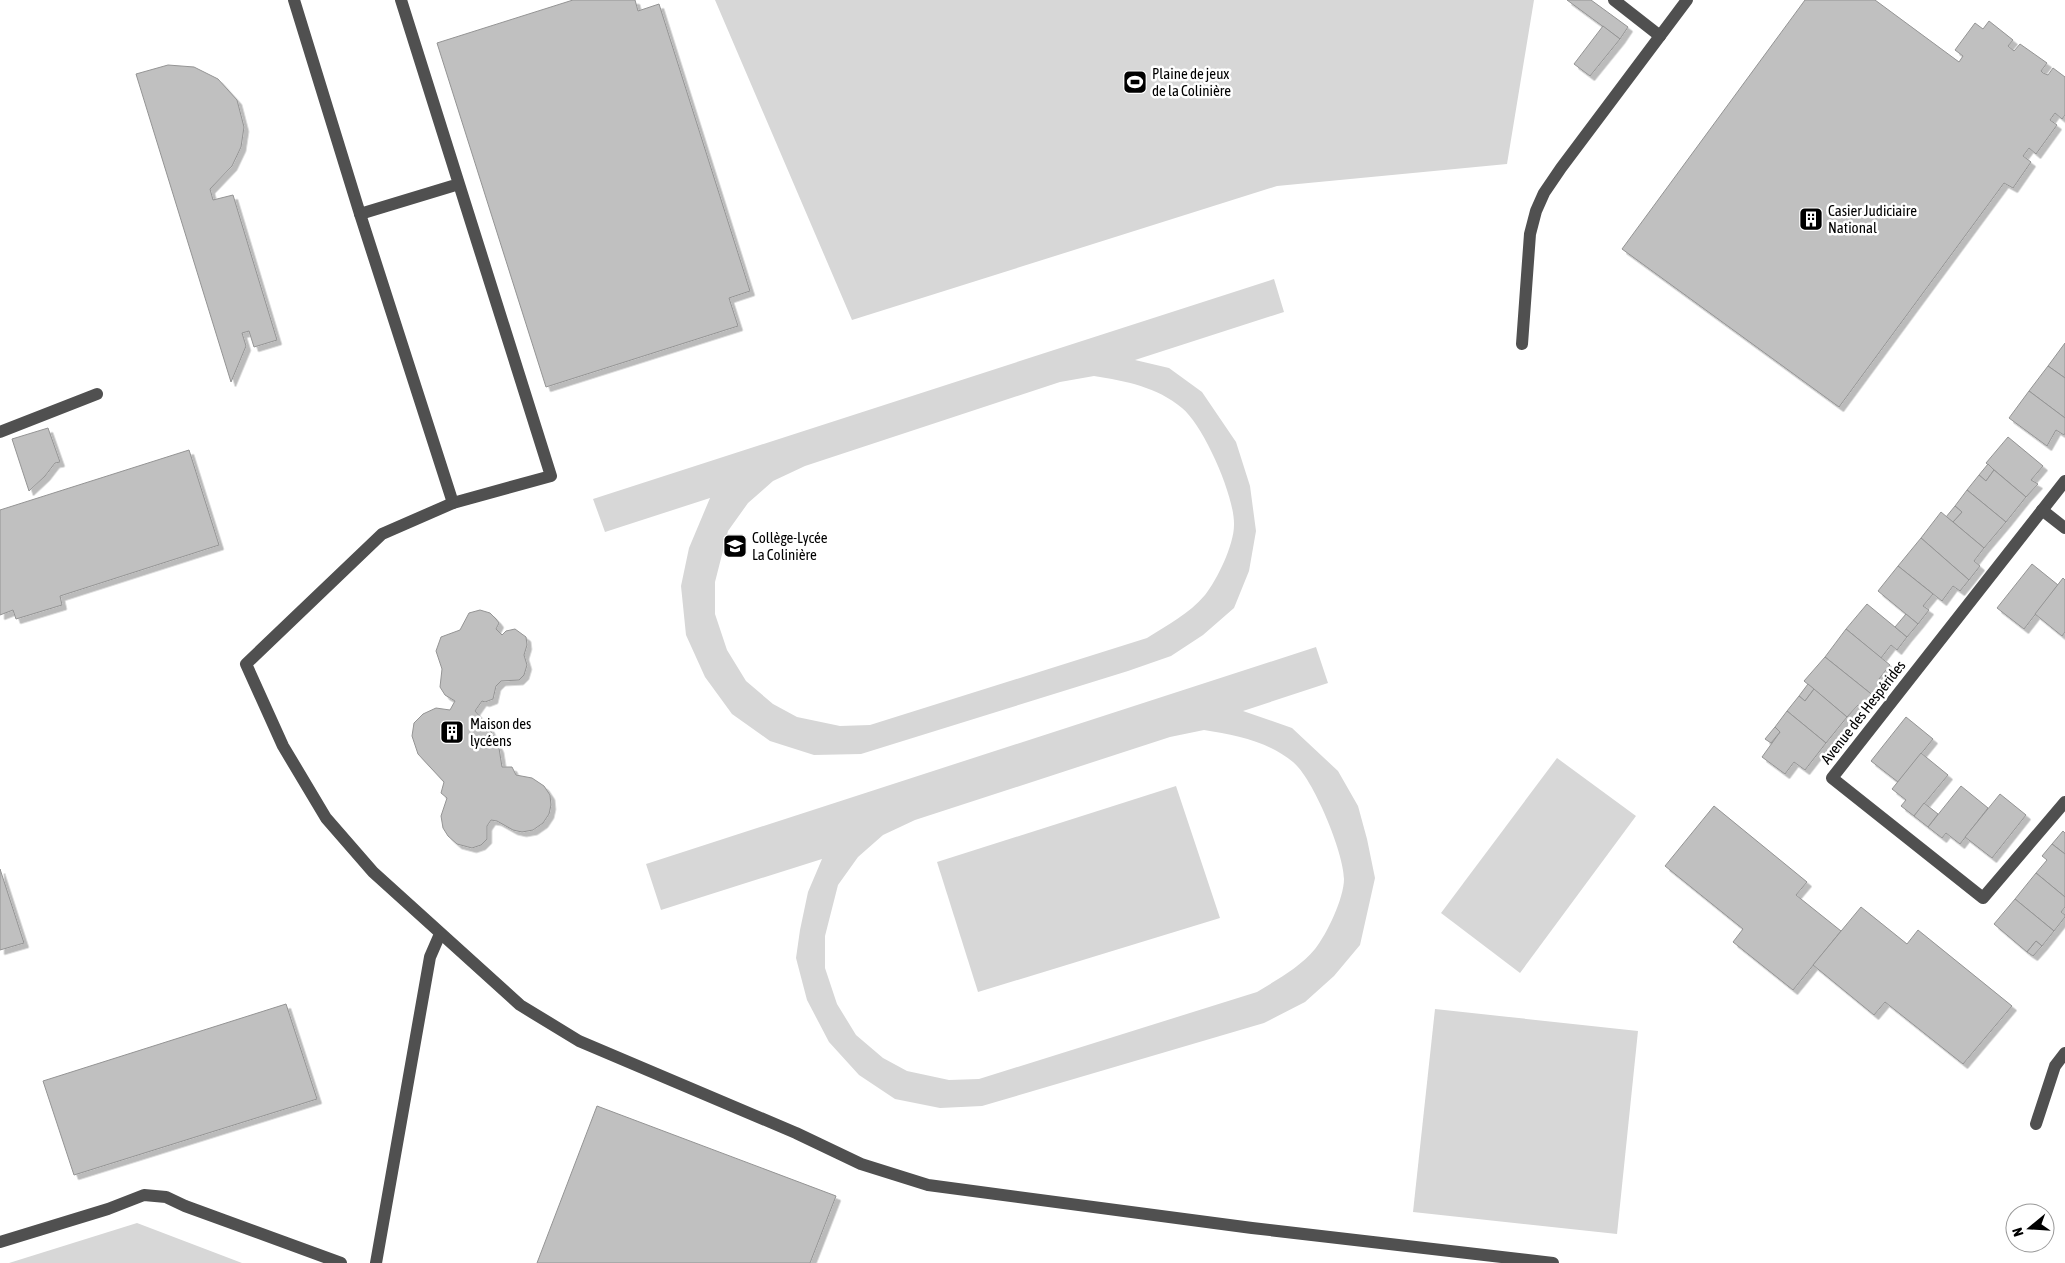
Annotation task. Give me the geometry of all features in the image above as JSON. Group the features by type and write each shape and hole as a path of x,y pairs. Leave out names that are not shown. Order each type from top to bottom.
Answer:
{"street":[{"path":"294,0 453,504"},
{"path":"401,0 551,476 453,504 382,534 246,664 282,746 326,818 373,872 520,1005 579,1041 796,1132 861,1164 928,1186 1252,1228 1553,1263"},
{"path":"1614,0 1660,36"},
{"path":"1522,344 1530,234 1536,211 1544,193 1687,0"},
{"path":"360,214 459,184"},
{"path":"0,432 96,394"},
{"name":"Avenue des Hespérides","path":"2065,481 1832,778 1982,898 2065,802"},
{"path":"2042,510 2065,528"},
{"path":"376,1263 430,957 440,934"},
{"path":"2036,1124 2055,1066 2065,1053"},
{"path":"0,1242 108,1209 144,1195 166,1197 185,1206 341,1263"}],"shaded area":[{"name":"Plaine de jeux de la Colinière","path":"715,0 1534,0 1507,164 1277,186 852,320"},
{"path":"1274,279 1284,312 1135,360 1169,368 1202,392 1236,442 1250,486 1256,531 1249,571 1234,608 1203,635 1171,656 861,754 814,755 770,741 732,714 705,677 686,635 681,586 689,548 710,498 605,532 593,499","holes":["1094,376 1141,386 1162,395 1182,408 1200,430 1217,463 1233,513 1233,533 1224,562 1215,581 1199,602 1178,619 1147,638 870,725 840,726 797,717 773,704 746,681 727,650 715,614 715,582 728,531 748,503 773,481 805,466 1060,382"]},
{"path":"1316,647 1328,683 1243,711 1292,728 1338,771 1358,806 1375,878 1360,945 1334,976 1305,1002 1264,1023 982,1106 940,1108 895,1099 859,1075 829,1042 807,1000 796,958 808,892 822,859 661,910 646,864","holes":["1204,730 1251,740 1273,749 1293,762 1309,783 1326,817 1343,867 1343,887 1334,916 1325,934 1315,949 1302,962 1257,992 979,1079 949,1080 907,1071 883,1058 856,1035 837,1004 825,968 825,936 838,885 858,857 883,835 915,820 1170,737"]},
{"path":"1557,758 1636,816 1520,973 1441,913"},
{"path":"1176,786 1220,918 978,992 937,862"},
{"path":"1435,1009 1638,1031 1617,1234 1413,1212"},
{"path":"137,1223 242,1263 9,1263"}],"building":[{"path":"573,0 635,0 638,11 659,4 750,291 729,298 738,326 546,387 437,43"},
{"path":"1567,0 1591,0 1628,27 1620,39"},
{"name":"Casier Judiciaire National","path":"1805,0 1875,0 1959,62 1963,56 1955,50 1975,23 1983,29 1989,21 2013,40 2008,46 2014,51 2020,44 2047,63 2041,71 2043,73 2048,75 2053,68 2065,77 2065,115 2062,119 2055,113 2050,120 2057,125 2036,154 2029,148 2023,156 2031,162 2013,188 2004,183 1839,407 1622,249"},
{"path":"1603,26 1620,39 1590,76 1574,64"},
{"path":"168,65 194,67 218,79 237,100 244,127 241,147 232,166 210,189 213,200 233,195 277,340 254,347 249,331 242,333 246,346 231,382 136,74"},
{"path":"2065,343 2065,378 2048,366"},
{"path":"2048,366 2065,378 2065,418 2029,391"},
{"path":"2029,391 2065,418 2064,435 2056,430 2047,446 2009,418"},
{"path":"48,428 60,462 55,463 45,476 29,491 12,439"},
{"path":"2008,437 2043,466 2031,480 2038,484 2026,497 1986,463"},
{"path":"189,450 219,545 60,596 62,605 16,619 13,610 0,615 0,510"},
{"path":"1988,464 1994,470 1986,481 1979,475"},
{"path":"1994,470 2026,497 2006,522 1967,490 1979,475 1986,481"},
{"path":"1967,490 2006,522 1984,548 1953,522 1962,512 1955,506"},
{"path":"1955,506 1962,512 1953,522 1946,517"},
{"path":"1941,512 1984,548 1974,561 1980,566 1969,580 1921,538"},
{"path":"1921,538 1969,580 1960,591 1953,586 1942,601 1898,566"},
{"path":"2032,564 2058,585 2024,629 1997,608"},
{"path":"1898,566 1933,594 1923,606 1929,610 1918,624 1878,591"},
{"path":"2063,578 2065,580 2065,632 2062,636 2035,614"},
{"path":"1867,604 1907,637 1897,650 1891,645 1881,658 1846,629"},
{"name":"Maison des lycéens","path":"480,610 490,613 496,619 499,623 496,629 502,635 506,631 515,629 526,637 527,645 524,655 527,665 524,675 519,680 501,681 496,686 493,699 485,702 482,701 475,711 489,727 499,748 502,767 512,767 516,775 532,778 544,786 550,795 551,805 549,814 543,823 533,830 522,832 513,830 497,821 491,820 487,826 487,839 481,845 472,848 457,844 448,836 443,828 441,816 447,798 441,793 444,782 418,754 412,736 414,723 423,714 436,708 450,710 455,701 445,695 440,687 442,669 436,651 441,637 460,630 469,613"},
{"path":"1906,614 1918,624 1907,637 1895,627"},
{"path":"1846,629 1890,665 1879,679 1885,684 1875,697 1825,657"},
{"path":"1825,657 1875,697 1864,709 1858,705 1847,717 1804,681"},
{"path":"1808,684 1814,689 1805,701 1799,696"},
{"path":"1814,689 1847,717 1826,743 1787,711 1799,696 1805,701"},
{"path":"1787,711 1826,743 1805,770 1794,762 1785,774 1762,757 1780,732 1775,727"},
{"path":"1906,717 1933,739 1898,782 1871,761"},
{"path":"1775,727 1780,732 1771,743 1765,739"},
{"path":"1921,753 1948,775 1914,816 1901,806 1906,800 1892,789"},
{"path":"1961,786 1988,808 1960,844 1946,833 1942,838 1928,827"},
{"path":"2000,794 2026,815 1992,858 1965,837"},
{"path":"1924,803 1938,814 1928,827 1914,816"},
{"path":"1714,806 1807,882 1796,895 1841,931 1793,990 1733,942 1743,929 1665,866"},
{"path":"2063,831 2065,833 2065,854 2052,844"},
{"path":"2052,844 2065,854 2065,897 2036,873 2047,860 2042,856"},
{"path":"0,869 24,943 0,950"},
{"path":"2036,873 2065,897 2065,907 2061,912 2065,917 2054,931 2015,899"},
{"path":"2015,899 2054,931 2042,946 2036,941 2027,952 1994,924"},
{"path":"1861,907 1907,944 1918,930 2012,1006 1963,1064 1885,1002 1874,1015 1813,965"},
{"path":"2036,941 2042,946 2033,956 2027,952"},
{"path":"286,1004 317,1099 74,1175 43,1081"},
{"path":"597,1106 836,1196 810,1263 537,1263"}],"place":[{"name":"Plaine de jeux de la Colinière","path":"1135,82"},
{"name":"Casier Judiciaire National","path":"1811,219"},
{"name":"Collège-Lycée La Colinière","path":"735,546"},
{"name":"Maison des lycéens","path":"452,732"}]}
